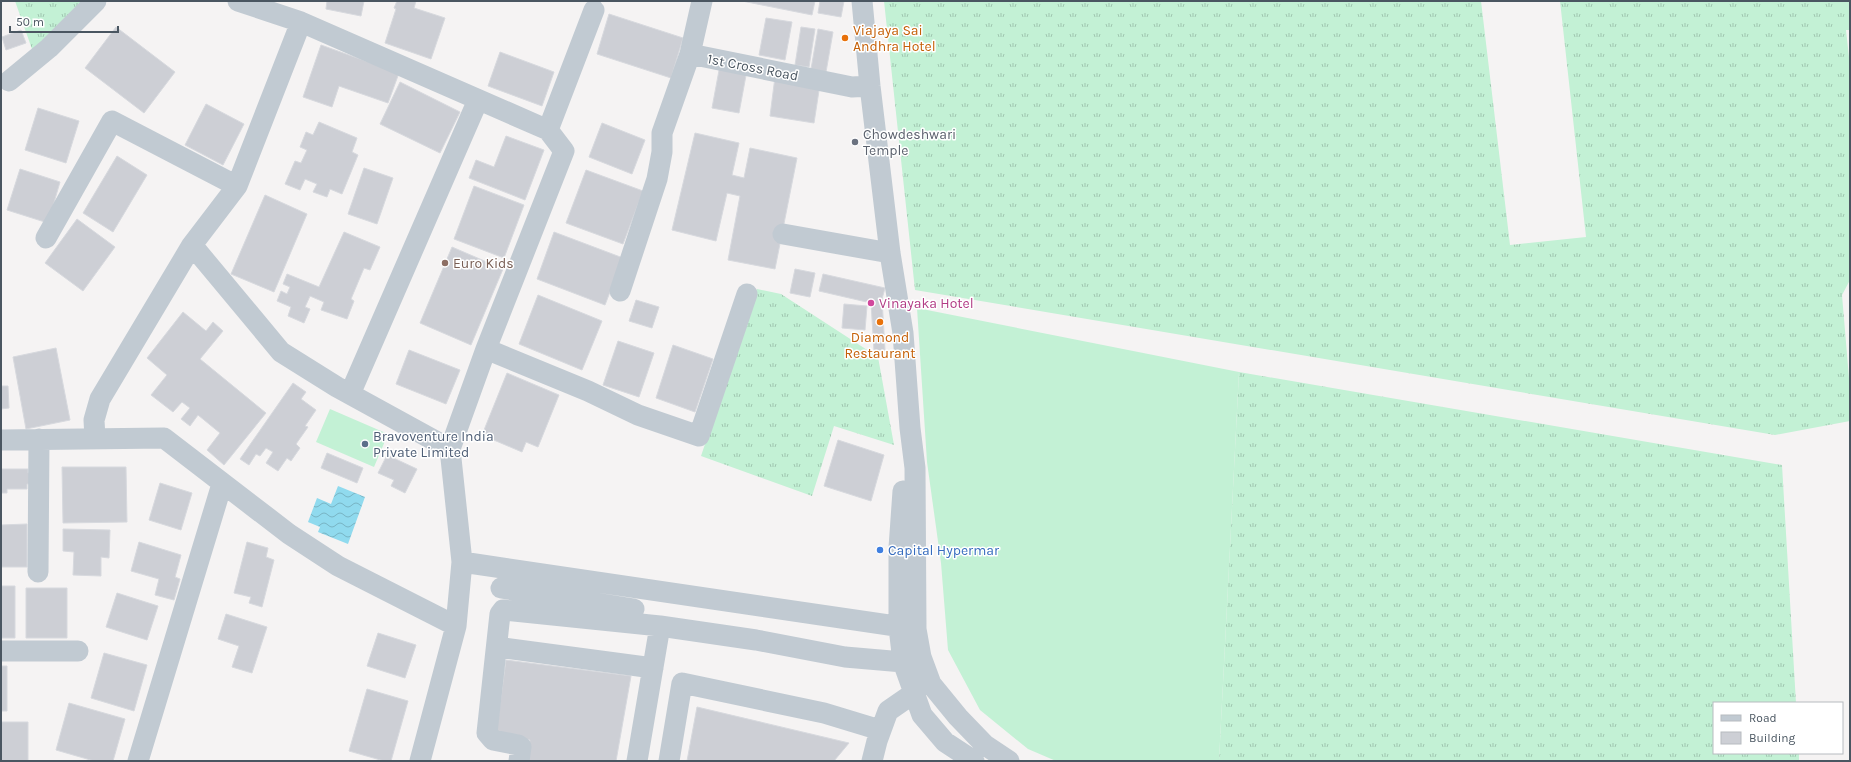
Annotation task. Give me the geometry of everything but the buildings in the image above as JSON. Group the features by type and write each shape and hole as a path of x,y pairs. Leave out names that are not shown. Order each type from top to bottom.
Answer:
{"street":[{"path":"9,81 49,48 96,1"},
{"path":"238,1 301,22 548,130 564,151 486,349 450,449 462,562 456,626 420,761"},
{"name":"1st Cross Road","path":"702,1 690,54 852,86 870,86"},
{"path":"862,1 870,86 890,253 902,333 915,468 908,628"},
{"path":"548,130 594,10"},
{"path":"95,438 94,420 100,399 192,245 237,186 301,22"},
{"path":"620,291 657,179 662,152 662,133 690,54"},
{"path":"350,394 478,100"},
{"path":"46,238 112,121 237,186"},
{"path":"783,234 890,253"},
{"path":"192,245 281,352 350,394 450,449"},
{"path":"486,349 588,391 638,414 699,436 747,294"},
{"path":"910,428 899,548 911,655 907,697 945,742 974,761"},
{"path":"1,440 164,438 289,534 338,566 456,626"},
{"path":"38,572 39,439"},
{"path":"138,761 222,484"},
{"path":"462,562 908,628"},
{"path":"501,588 911,655 931,684 958,718 985,745 1009,761"},
{"path":"519,761 521,747 518,745 493,740 487,733 500,614 503,610 660,626 756,640 846,657 879,660 911,655"},
{"path":"637,761 660,626"},
{"path":"496,647 653,668"},
{"path":"1,651 78,651"},
{"path":"669,761 682,683 824,714 880,730"},
{"path":"872,761 880,730 888,711 907,697"}],"green space":[{"path":"15,1 84,1 33,52"},
{"path":"884,1 1481,1 1510,245 1586,237 1560,1 1850,1 1850,30 1846,30 1850,66 1850,280 1842,295 1850,390 1850,421 1775,435 915,290"},
{"path":"757,289 781,294 878,357 894,445 834,426 812,496 701,456"},
{"path":"917,308 1239,372 1219,761 1056,761 1028,749 980,710 948,650 941,563 927,462"},
{"path":"1239,372 1782,465 1796,702 1713,702 1713,754 1799,754 1799,761 1219,761"},
{"path":"330,409 388,434 374,467 316,442"}],"water":[{"path":"338,486 365,497 348,544 318,532 320,527 308,522 317,498 331,504"}],"place":[{"name":"Viajaya Sai Andhra Hotel","path":"845,38"},
{"name":"Chowdeshwari Temple","path":"855,142"},
{"name":"Euro Kids","path":"445,263"},
{"name":"Vinayaka Hotel","path":"871,303"},
{"name":"Diamond Restaurant","path":"880,322"},
{"name":"Bravoventure India Private Limited","path":"365,444"},
{"name":"Capital Hypermar","path":"880,550"}]}
